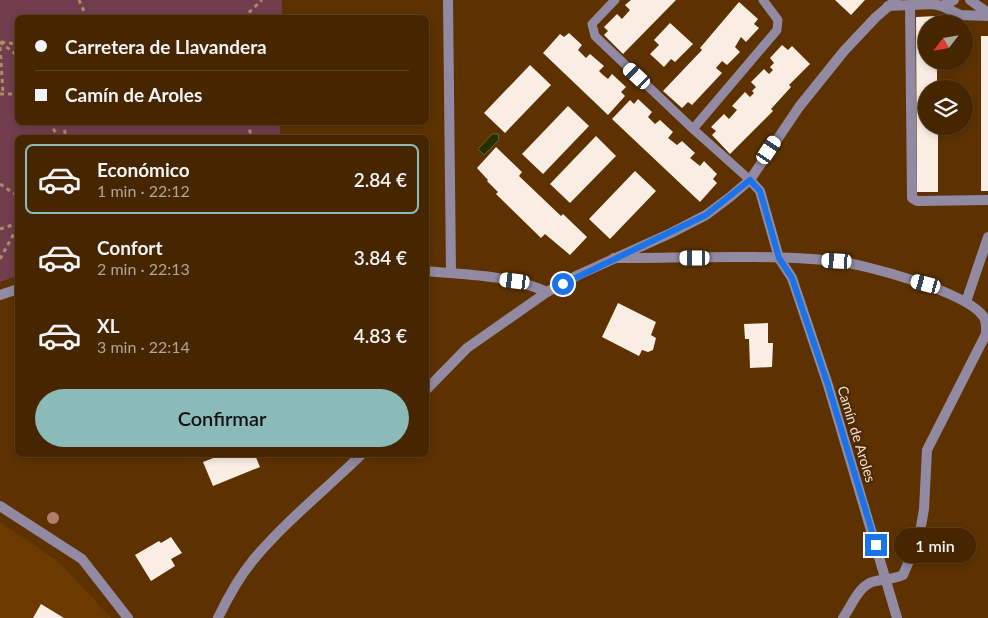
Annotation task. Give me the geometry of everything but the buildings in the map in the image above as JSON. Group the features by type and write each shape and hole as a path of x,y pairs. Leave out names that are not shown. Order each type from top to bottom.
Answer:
{"street":[{"path":"448,0 451,273"},
{"path":"429,387 467,348 547,292 706,215 750,180 799,107 844,51 892,3 910,6 954,0"},
{"path":"970,0 988,15"},
{"path":"935,3 960,15 988,15"},
{"path":"910,6 912,198 917,201 988,200"},
{"name":"Camín de Aroles","path":"750,180 760,191 779,258 795,287 828,385 897,618"},
{"path":"966,302 988,237"},
{"path":"614,258 779,258 837,261 926,284 966,302 984,316 986,334 928,450 924,509 916,545 903,575 887,581 876,581 863,587 843,618"},
{"path":"429,271 515,281 532,285 547,292"},
{"path":"0,295 15,290"},
{"path":"218,618 235,585 253,560 274,537 359,457"},
{"path":"0,506 82,559 128,618"}],"lane":[{"path":"615,0 592,24 595,36 750,180"},
{"path":"693,129 777,30 778,20 763,0"}],"path":[{"path":"79,0 86,15"},
{"path":"246,15 262,0"},
{"path":"0,42 15,44"},
{"path":"0,42 15,54"},
{"path":"0,47 1,94 15,94"},
{"path":"0,184 15,194"},
{"path":"0,228 15,226"},
{"path":"0,259 15,231"}],"shaded area":[{"path":"0,0 282,0 282,15 15,15 15,125 280,125 280,135 15,135 15,277 0,282"},
{"path":"492,134 498,134 499,140 484,155 478,149"},
{"path":"0,522 59,562 111,618 0,618"}],"route":[{"path":"563,284 578,275 706,215 750,180 760,191 779,258 792,278 828,385 876,545"}]}
